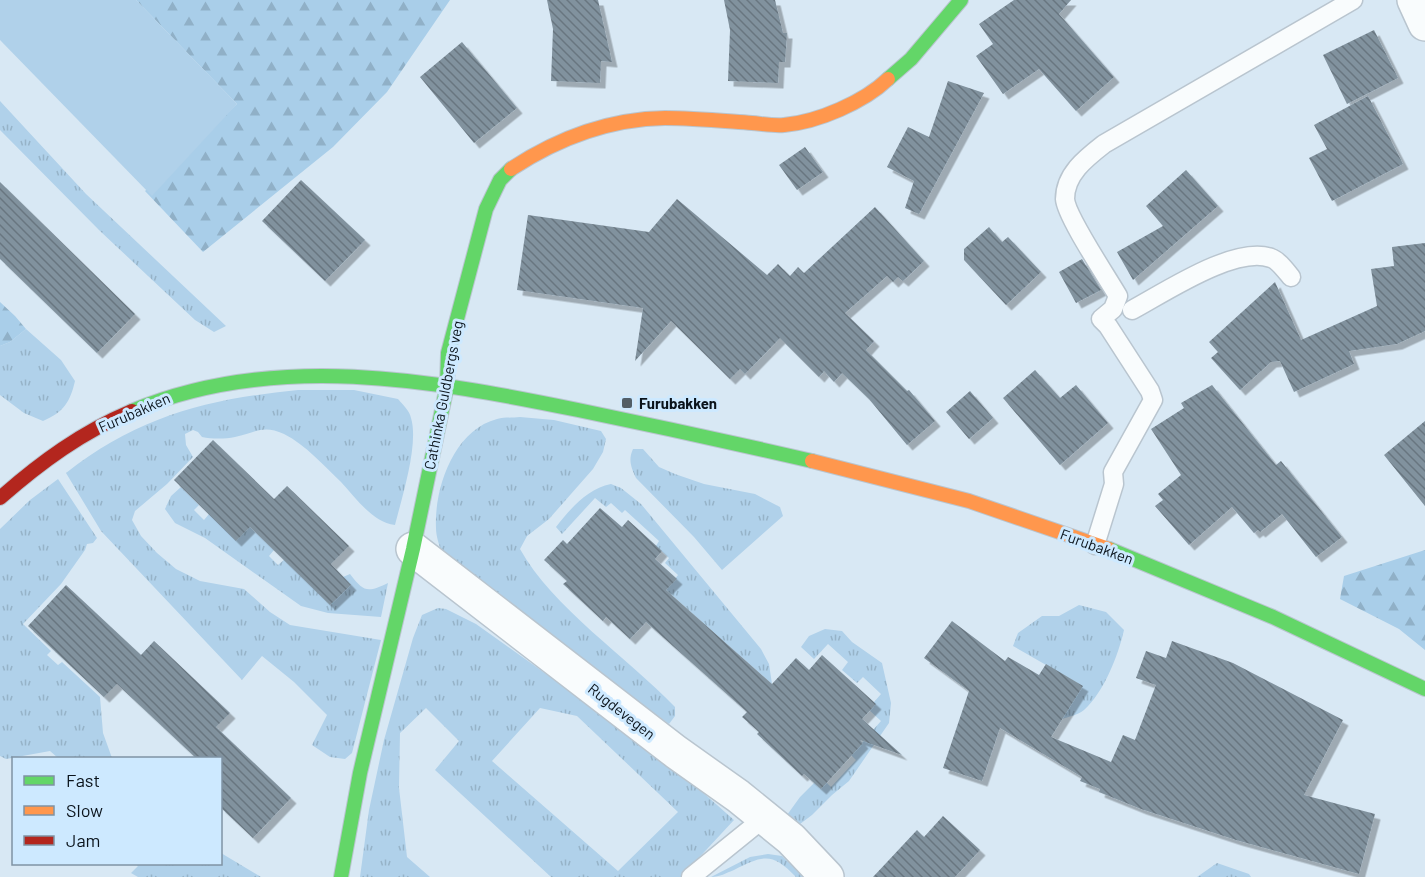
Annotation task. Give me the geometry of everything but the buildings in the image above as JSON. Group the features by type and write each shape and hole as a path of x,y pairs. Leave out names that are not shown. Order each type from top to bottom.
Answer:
{"street":[{"name":"Cathinka Guldbergs veg","path":"341,877 360,773 413,549 447,386 448,353 486,209 500,180 532,154 576,134 608,124 664,118 784,125 838,110 880,86 911,59 961,0"},
{"path":"1414,0 1425,24"},
{"name":"Furubakken","path":"0,498 48,457 99,426 139,407 181,392 254,378 332,375 447,386 624,420 844,469 1014,515 1211,589 1425,689"},
{"name":"Rugdevegen","path":"413,549 676,752 738,796 791,839 827,877"}],"lane":[{"path":"1095,545 1114,484 1113,472 1153,400 1144,382 1108,326 1101,319 1113,309 1118,296 1070,215 1065,199 1070,179 1082,162 1104,144 1353,0"},
{"path":"1132,310 1221,262 1256,255 1273,258 1291,277"},
{"path":"692,877 764,818"}],"green space":[{"path":"0,0 136,0 237,104 152,196 0,40"},
{"path":"136,0 450,0 387,92 333,147 203,252 145,191 237,104"},
{"path":"0,101 86,194 226,326 214,332 195,320 100,231 0,130"},
{"path":"0,302 26,329 10,342 0,346"},
{"path":"26,329 61,360 75,381 65,406 43,421 24,413 0,395 0,346 10,342"},
{"path":"298,390 354,390 398,399 408,410 413,429 413,442 409,471 395,525 372,514 300,444 284,434 270,430 259,430 223,438 202,437 193,430 185,434 186,445 193,457 167,484 135,511 132,520 141,536 176,569 200,581 244,589 270,612 290,625 381,640 352,753 345,759 330,757 312,745 327,715 294,682 262,656 242,680 101,531 66,473 120,437 176,413 234,399"},
{"path":"500,418 554,420 601,431 606,439 603,452 593,469 549,519 527,536 520,549 551,591 571,612 675,707 675,716 669,724 441,551 437,537 436,512 443,479 458,448 482,425"},
{"path":"633,449 643,449 659,467 675,474 704,484 755,494 780,507 783,516 722,570 694,537 636,478 631,464"},
{"path":"58,479 97,538 93,543 87,544 61,584 23,624 51,651 47,655 58,665 62,662 100,697 103,733 112,757 57,757 50,751 6,759 0,756 0,529 30,500"},
{"path":"611,484 621,488 641,504 761,649 769,664 772,684 666,590 678,575 665,563 669,558 656,546 659,541 625,510 622,513 611,503 606,507 595,498 562,534 556,527 587,495"},
{"path":"181,487 199,505 194,510 204,520 209,514 249,526 274,550 269,556 278,565 285,559 351,585 343,577 350,574 366,589 388,583 381,617 328,613 301,606 205,538 175,523 165,509 171,496"},
{"path":"1425,550 1425,650 1399,629 1340,599 1344,576"},
{"path":"1079,605 1106,612 1124,630 1114,662 1098,694 1082,712 1062,719 1081,685 1013,646 1018,633 1042,616 1059,616"},
{"path":"438,608 446,609 476,624 691,782 734,820 681,877 551,877 435,770 459,741 426,708 400,733 399,788 407,857 430,877 360,877 369,810 384,740 413,638 422,615","holes":["540,708 577,716 678,812 618,871 492,761"]},
{"path":"825,629 842,631 852,642 882,663 891,703 889,723 849,781 812,815 800,824 791,826 787,815 800,797 815,782 826,782 831,787 856,760 851,755 881,721 868,709 881,694 863,677 857,683 842,670 848,662 828,644 814,659 801,647 809,636"},
{"path":"222,854 261,877 138,877 131,873 138,866 222,865"},
{"path":"768,854 782,856 804,877 796,877 780,863 767,858 753,861 723,875 711,877 750,857"},
{"path":"1217,863 1249,874 1251,877 1197,877"}],"traffic: fast":[{"path":"888,79 911,59 961,0"},
{"path":"341,877 360,773 413,549 447,386 448,353 486,209 500,180 511,169"},
{"path":"132,411 186,392 241,381 297,376 410,381 522,399 812,461"},
{"path":"1109,549 1273,617 1425,689"}],"traffic: slow":[{"path":"511,169 547,148 585,132 624,122 676,118 780,125 811,120 854,103 888,79"},
{"path":"812,461 969,501 1109,549"}],"traffic: jam":[{"path":"0,498 31,472 79,438 132,411"}],"place":[{"name":"Furubakken","path":"627,403"}]}
